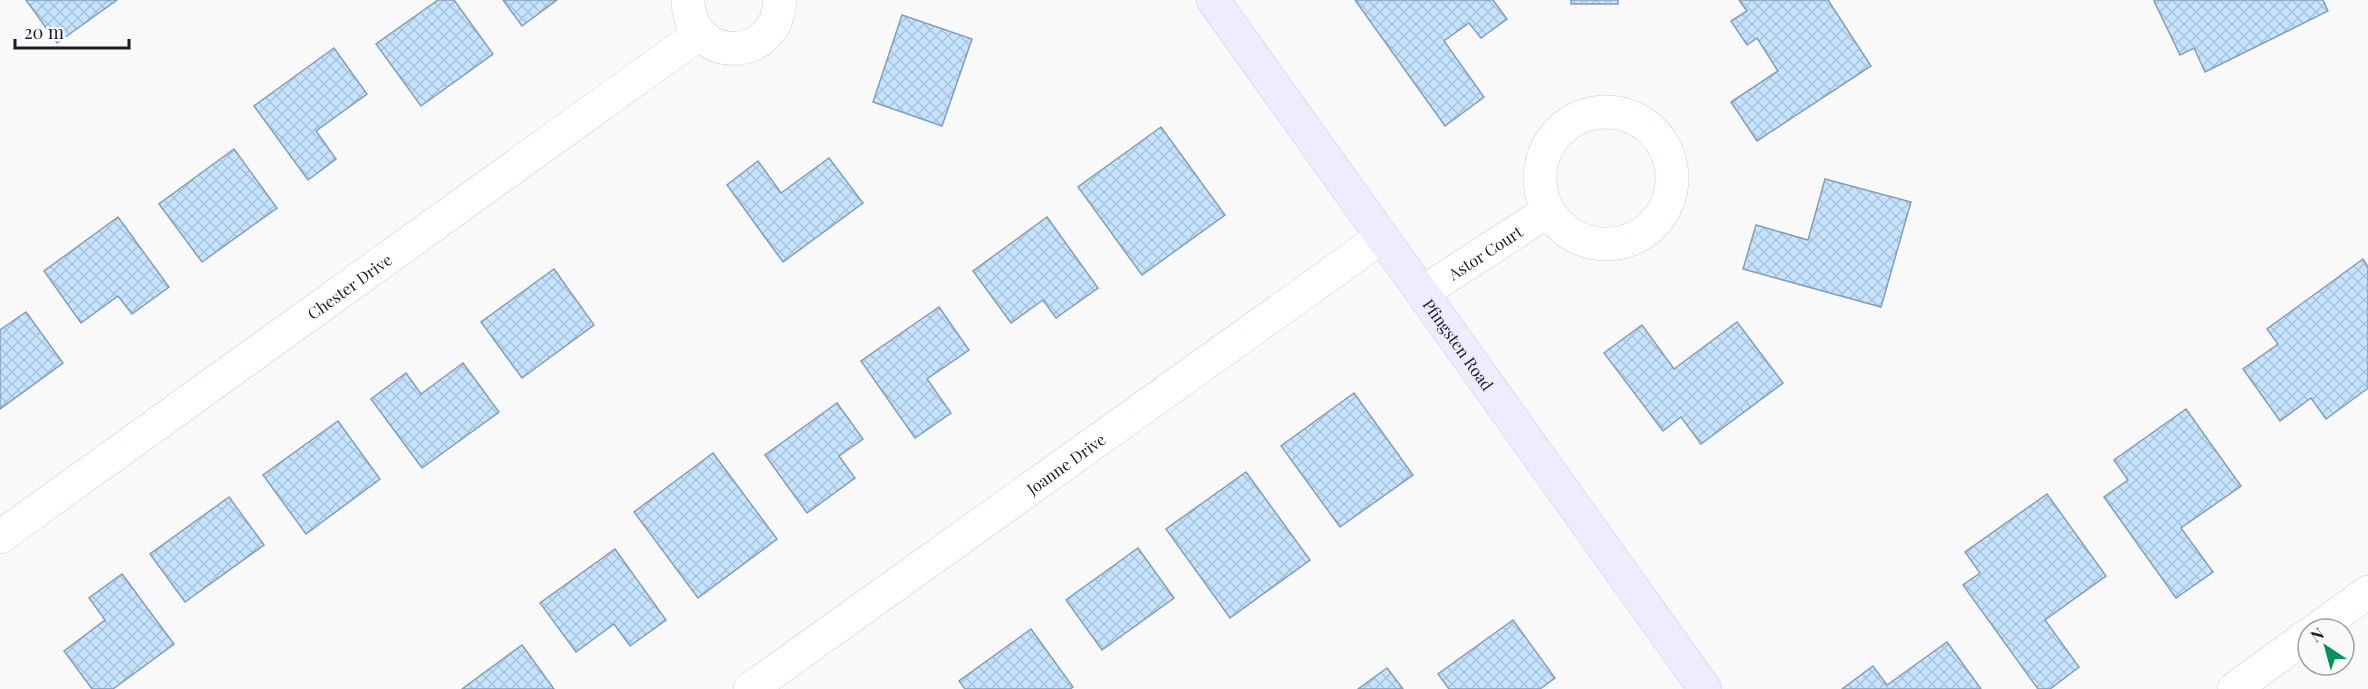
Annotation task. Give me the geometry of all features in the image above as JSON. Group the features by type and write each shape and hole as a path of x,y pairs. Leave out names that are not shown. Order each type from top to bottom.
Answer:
{"main road":[{"name":"Pfingsten Road","path":"1213,0 1705,689"}],"street":[{"path":"688,0 688,11 699,34 710,43 738,50 763,39 773,28 779,15 780,0"},
{"name":"Chester Drive","path":"0,537 699,34"},
{"name":"Astor Court","path":"1422,293 1548,211"},
{"name":"Joanne Drive","path":"750,689 1382,237"},
{"path":"2334,617 2368,592"},
{"path":"2234,689 2296,644"}],"building":[{"path":"26,0 117,0 57,43"},
{"path":"438,0 454,0 493,54 421,106 376,44"},
{"path":"503,0 557,0 522,26"},
{"path":"1355,0 1493,0 1507,19 1481,38 1469,23 1444,41 1484,97 1445,126"},
{"path":"1571,0 1618,0 1618,4 1571,4"},
{"path":"1739,0 1828,0 1871,66 1757,141 1731,102 1778,71 1757,38 1747,45 1731,21 1747,11"},
{"path":"2323,0 2328,11 2205,72 2194,48 2180,55 2154,1"},
{"path":"902,15 972,39 942,126 873,102"},
{"path":"334,48 367,94 316,131 336,159 308,180 254,106"},
{"path":"1161,127 1225,215 1142,275 1078,187"},
{"path":"234,149 277,208 202,262 159,204"},
{"path":"829,158 863,203 783,262 727,185 758,161 781,193"},
{"path":"1825,179 1911,202 1881,307 1743,269 1756,225 1808,240"},
{"path":"118,217 169,287 132,314 118,296 81,323 44,271"},
{"path":"1047,217 1098,288 1056,318 1043,300 1011,323 973,271"},
{"path":"2363,259 2368,267 2368,388 2326,419 2311,398 2280,421 2243,369 2278,344 2267,329"},
{"path":"554,269 594,325 522,378 481,322"},
{"path":"939,307 969,350 927,379 951,413 915,438 861,361"},
{"path":"26,312 63,363 0,409 0,330"},
{"path":"1737,322 1783,383 1701,444 1681,417 1663,431 1604,353 1642,325 1674,369"},
{"path":"463,363 499,412 422,468 371,399 406,373 421,394"},
{"path":"1354,393 1413,475 1340,527 1281,446"},
{"path":"837,403 863,439 839,456 855,478 807,513 765,455"},
{"path":"2186,409 2241,486 2181,528 2213,572 2176,598 2104,497 2128,480 2114,460"},
{"path":"338,421 380,479 306,534 263,475"},
{"path":"713,453 777,539 698,598 634,512"},
{"path":"1246,472 1310,560 1230,618 1166,529"},
{"path":"2047,494 2106,576 2045,620 2079,667 2050,689 2038,689 1963,585 1980,573 1965,552"},
{"path":"229,497 264,545 185,602 150,554"},
{"path":"1138,548 1174,598 1102,650 1066,600"},
{"path":"615,549 666,620 630,646 614,624 576,652 540,603"},
{"path":"122,574 174,644 113,689 92,689 64,651 105,620 89,598"},
{"path":"1513,620 1555,678 1540,689 1449,689 1438,674"},
{"path":"1031,629 1073,687 1070,689 965,689 959,681"},
{"path":"1947,642 1981,689 1842,689 1873,666 1887,685"},
{"path":"522,645 554,689 462,689"},
{"path":"1387,668 1403,689 1358,689"}]}
